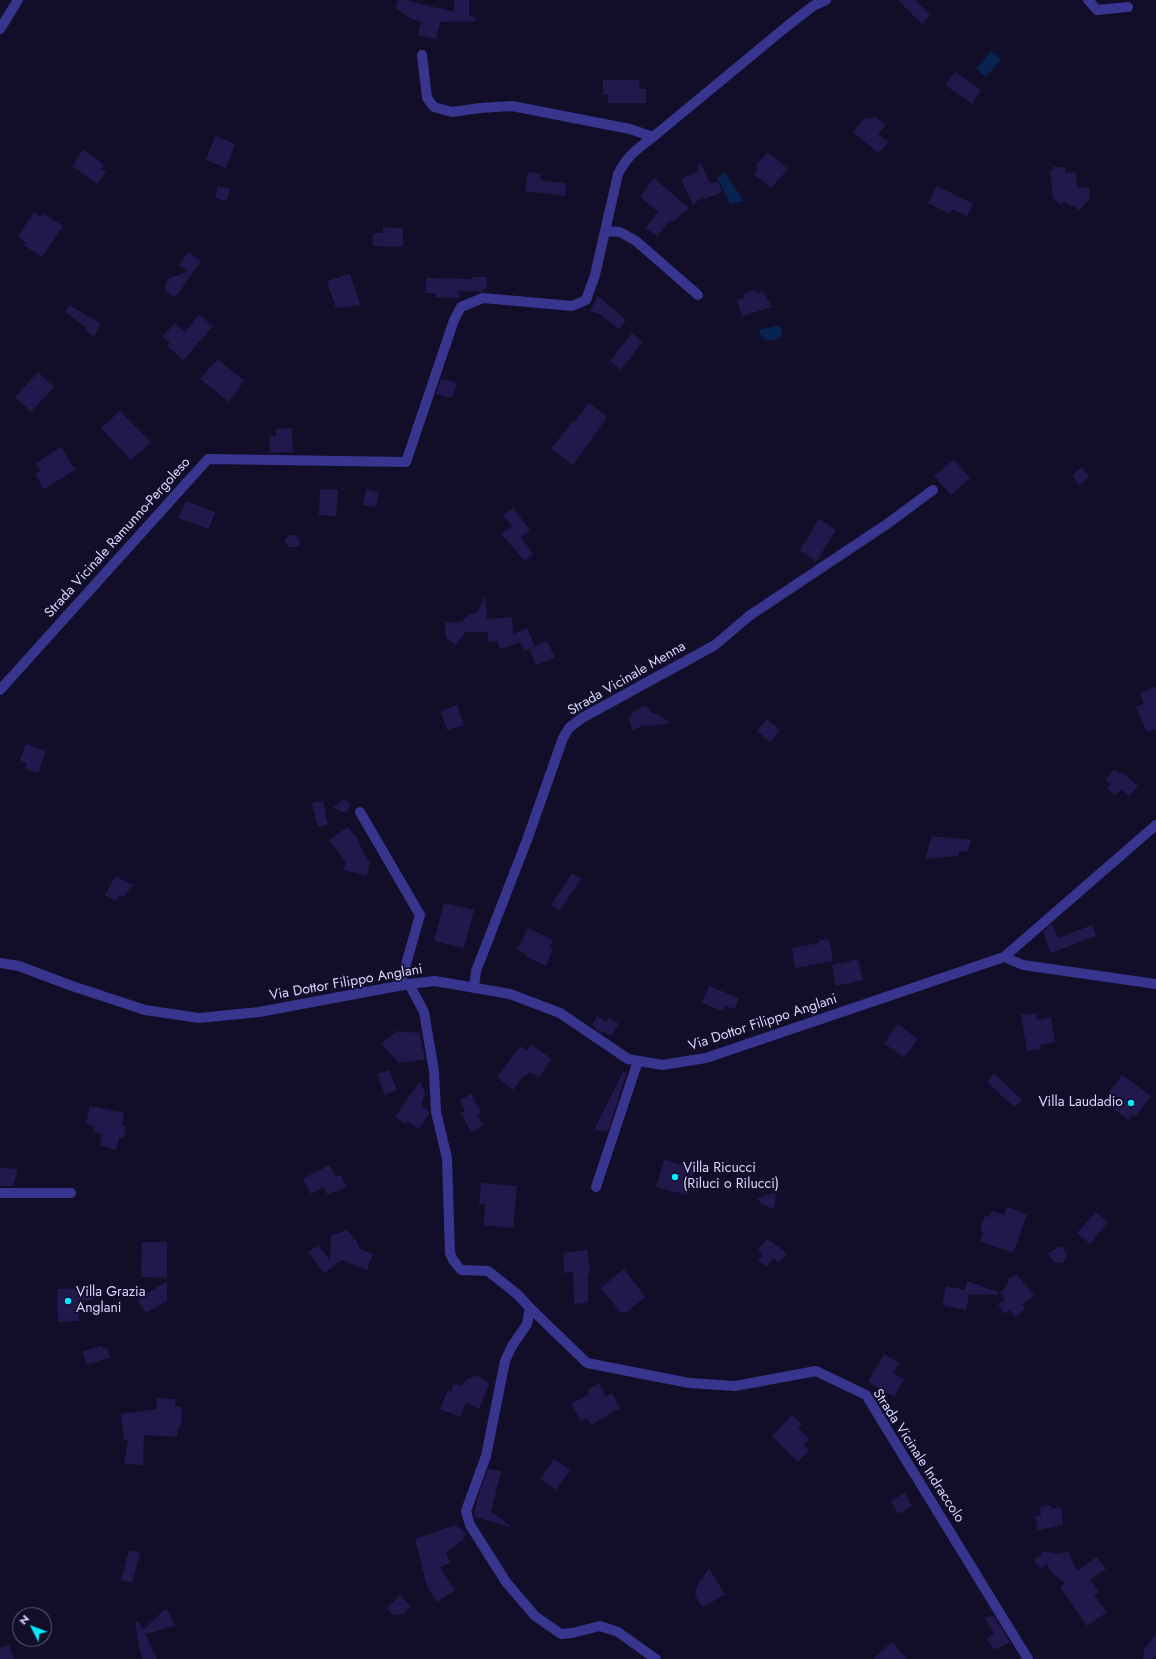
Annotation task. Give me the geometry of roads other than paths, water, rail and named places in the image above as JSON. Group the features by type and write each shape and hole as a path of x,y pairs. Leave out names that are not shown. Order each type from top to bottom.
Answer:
{"street":[{"path":"0,29 18,0"},
{"name":"Strada Vicinale Ramunno-Pergoleso","path":"0,690 208,459 406,462 454,320 461,307 483,298 572,306 586,300 595,276 618,174 625,161 634,150 653,137 786,27 813,6 826,0"},
{"path":"1088,0 1097,10 1128,7"},
{"path":"422,55 427,98 434,107 452,112 512,106 630,129 653,137"},
{"path":"605,231 620,232 636,241 698,295"},
{"name":"Strada Vicinale Menna","path":"474,988 476,971 524,847 563,738 569,728 582,718 715,645 767,604 887,524 933,490"},
{"path":"360,812 420,915 404,984"},
{"path":"1156,825 1004,957 1023,965 1156,984"},
{"name":"Via Dottor Filippo Anglani","path":"0,963 19,966 72,986 145,1010 199,1018 259,1012 404,984 435,981 510,994 560,1013 628,1058 662,1065 706,1058 1004,957"},
{"name":"Strada Vicinale Indraccolo","path":"404,984 424,1012 434,1071 436,1112 447,1158 450,1253 453,1260 461,1270 488,1271 517,1294 587,1363 689,1383 734,1386 816,1371 866,1395 1028,1659"},
{"path":"596,1187 638,1061"},
{"path":"0,1193 71,1193"},
{"path":"530,1308 527,1324 512,1346 505,1361 486,1456 466,1511 470,1525 506,1582 535,1616 561,1634 572,1633 600,1626 618,1632 656,1659"}],"water":[{"path":"991,51 1001,59 986,77 976,69"},
{"path":"725,173 744,201 730,204 717,177"},
{"path":"776,326 780,327 782,330 781,336 777,340 765,340 759,333 760,330"}],"place":[{"name":"Villa Laudadio","path":"1131,1103"},
{"name":"Villa Ricucci (Riluci o Rilucci)","path":"675,1177"},
{"name":"Villa Grazia Anglani","path":"68,1301"}]}
